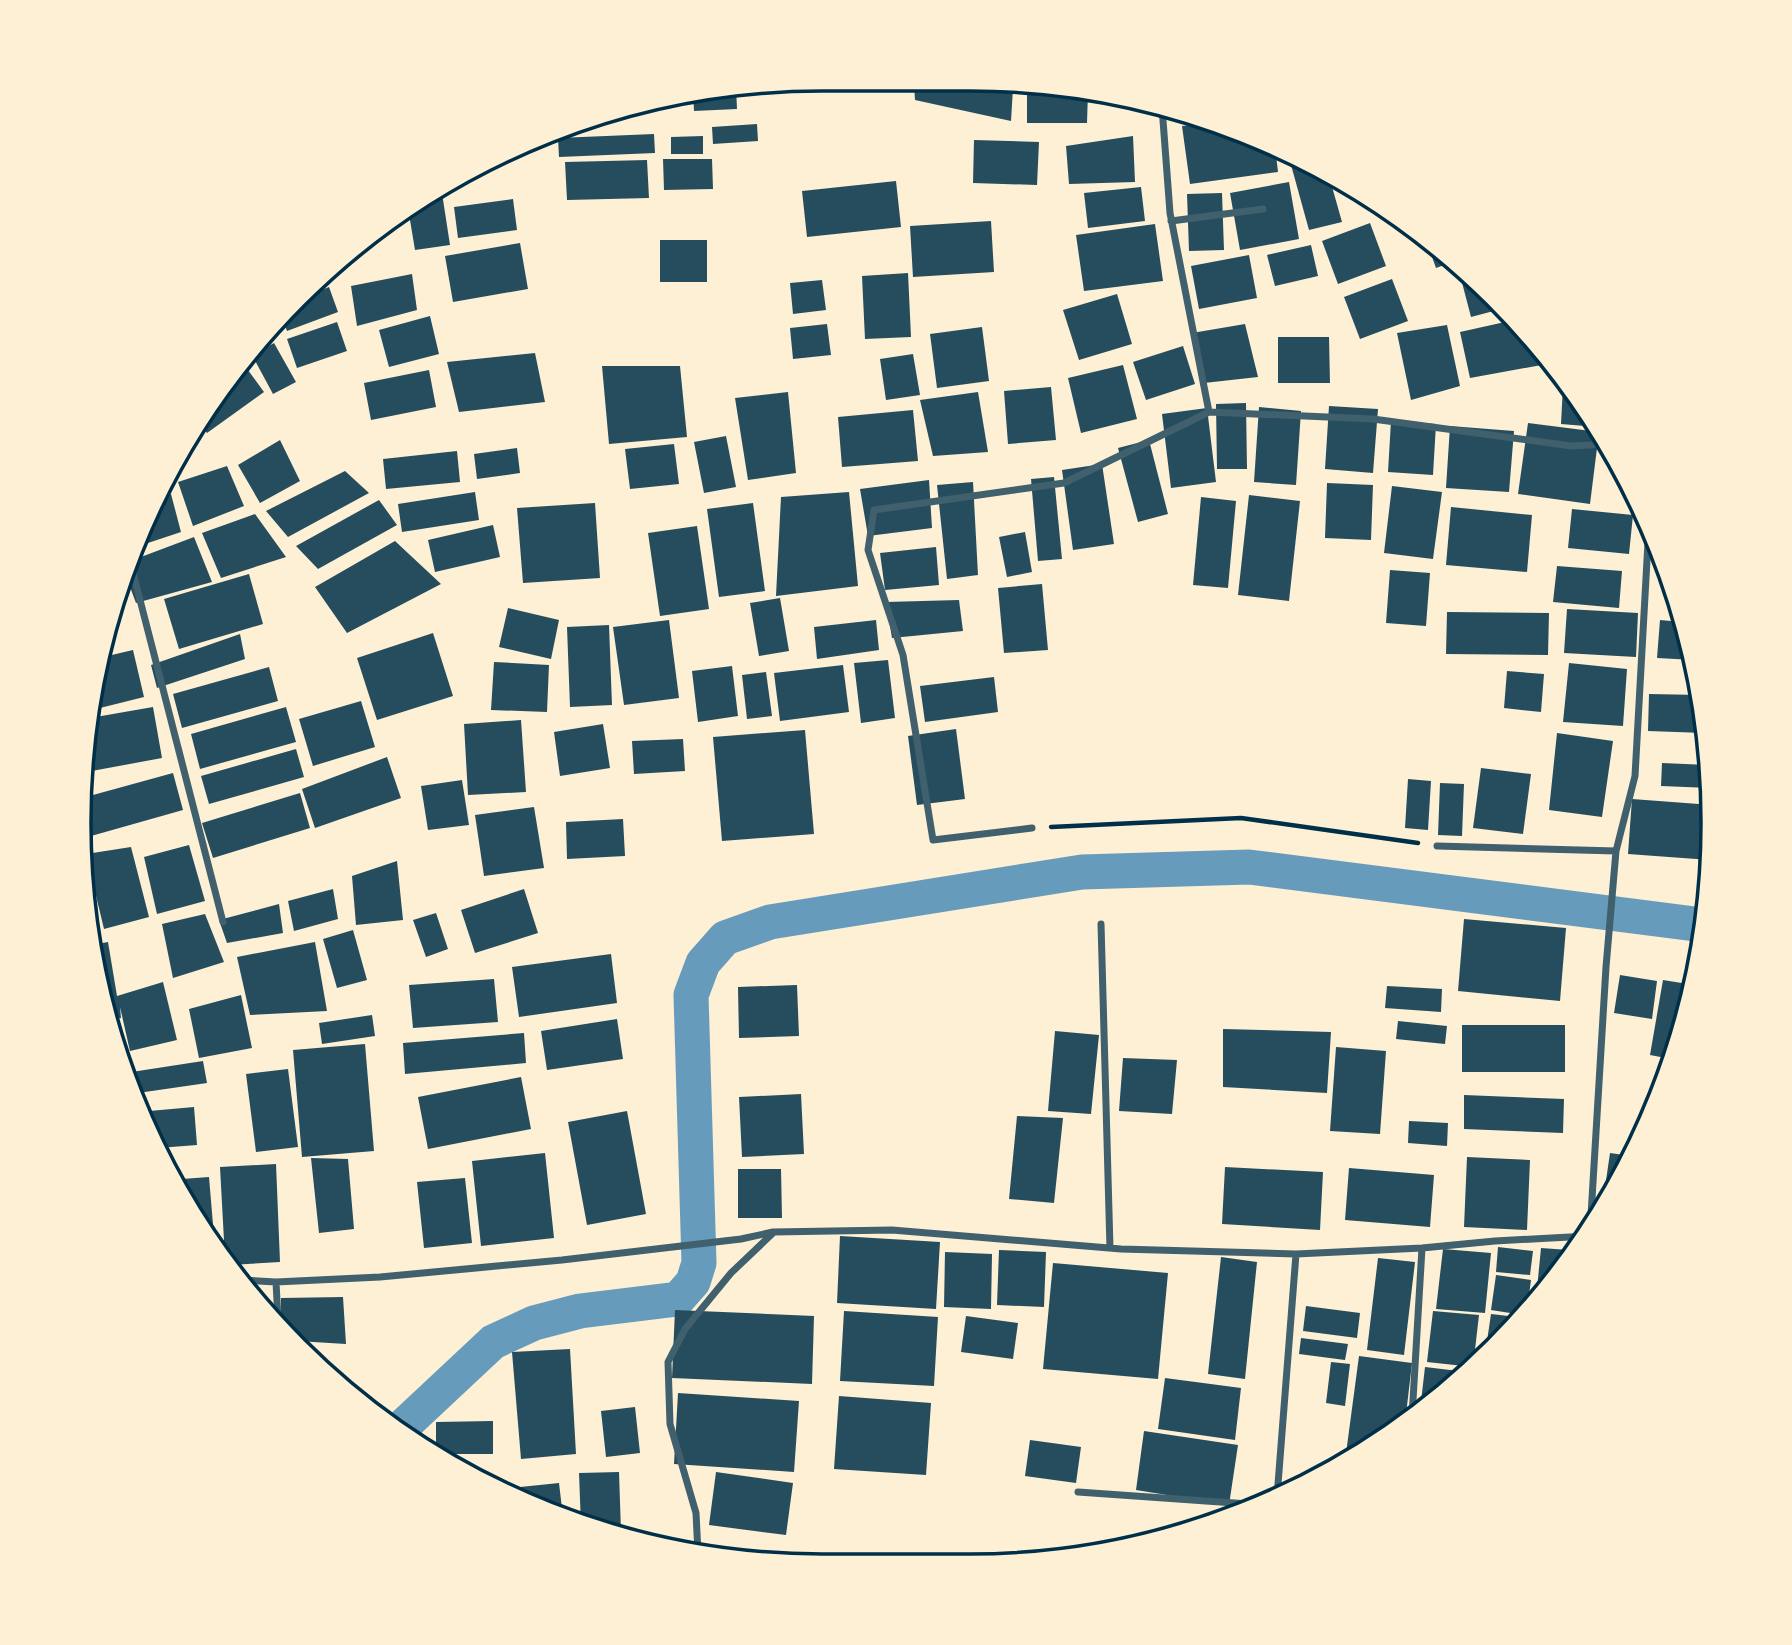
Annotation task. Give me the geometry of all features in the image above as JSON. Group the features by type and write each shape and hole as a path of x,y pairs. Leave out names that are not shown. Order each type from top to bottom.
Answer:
{"street":[{"path":"1163,117 1171,221 1209,412"},
{"path":"1171,221 1263,209"},
{"path":"1032,828 933,841 903,655 868,550 874,510 1064,483 1209,412 1373,419 1572,446 1595,445"},
{"path":"1591,1208 1616,851 1635,776 1648,550"},
{"path":"134,577 223,922"},
{"path":"1437,846 1616,851"},
{"path":"1101,924 1110,1248"},
{"path":"253,1281 380,1278 562,1260 741,1239 773,1232 892,1230 1110,1248 1296,1254 1422,1248 1574,1235"},
{"path":"697,1543 696,1513 670,1424 668,1362 685,1329 731,1273 773,1232"},
{"path":"1413,1405 1422,1248"},
{"path":"1278,1486 1296,1254"},
{"path":"276,1282 277,1310"},
{"path":"1078,1492 1236,1503"}],"path":[{"path":"1032,828 1241,818 1437,846"}],"building":[{"path":"914,91 1013,93 1011,121 915,100"},
{"path":"1027,94 1088,101 1087,123 1027,123"},
{"path":"736,96 737,109 694,111 694,103"},
{"path":"757,124 758,141 713,144 712,127"},
{"path":"1182,126 1205,130 1276,159 1278,172 1190,184"},
{"path":"654,134 655,153 559,157 558,141 567,138"},
{"path":"703,136 703,154 671,154 671,137"},
{"path":"1133,136 1135,182 1069,184 1066,146"},
{"path":"974,140 1039,142 1037,185 973,183"},
{"path":"663,159 712,159 713,189 664,190"},
{"path":"647,160 649,198 567,200 565,162"},
{"path":"1291,165 1332,187 1342,222 1309,230"},
{"path":"896,181 901,227 807,237 802,191"},
{"path":"1289,182 1299,239 1240,250 1230,193"},
{"path":"1141,187 1145,221 1088,228 1084,193"},
{"path":"1222,193 1224,250 1189,251 1187,194"},
{"path":"443,198 450,245 415,250 410,218"},
{"path":"513,199 517,230 458,238 454,207"},
{"path":"991,221 994,272 913,277 910,226"},
{"path":"1370,223 1386,266 1338,284 1322,241"},
{"path":"1155,224 1163,281 1084,291 1076,235"},
{"path":"660,240 707,240 707,282 660,282"},
{"path":"520,243 528,289 453,302 445,256"},
{"path":"1311,245 1318,276 1275,286 1267,255"},
{"path":"1249,255 1257,298 1199,309 1191,266"},
{"path":"1432,256 1443,266 1436,268"},
{"path":"908,273 911,337 865,339 862,276"},
{"path":"412,274 417,310 357,326 351,286"},
{"path":"1392,279 1408,321 1360,339 1344,297"},
{"path":"822,280 826,310 793,314 790,283"},
{"path":"1462,282 1493,311 1471,317"},
{"path":"329,287 338,312 287,331 285,327 321,290"},
{"path":"1117,294 1132,344 1079,360 1063,310"},
{"path":"430,316 439,354 389,367 379,330"},
{"path":"337,322 347,351 297,368 287,339"},
{"path":"1503,322 1540,365 1470,378 1460,332"},
{"path":"827,324 831,355 793,359 790,328"},
{"path":"1245,324 1258,377 1204,383 1192,333"},
{"path":"1447,325 1460,386 1411,400 1397,333"},
{"path":"982,327 989,381 937,388 930,334"},
{"path":"1278,337 1329,337 1330,383 1278,383"},
{"path":"274,343 296,382 273,394 255,361"},
{"path":"1183,346 1195,384 1146,400 1133,362"},
{"path":"535,353 545,402 459,412 447,362"},
{"path":"913,354 920,395 886,400 880,359"},
{"path":"1123,365 1137,419 1081,433 1068,378"},
{"path":"602,366 680,366 687,437 609,444"},
{"path":"248,370 264,392 207,433 205,430 214,416"},
{"path":"429,370 436,407 371,420 364,383"},
{"path":"1051,387 1056,440 1008,444 1004,391"},
{"path":"788,392 796,473 748,480 735,398"},
{"path":"978,392 988,452 933,456 920,400"},
{"path":"1563,394 1584,426 1561,424"},
{"path":"1246,403 1247,469 1217,469 1216,404"},
{"path":"1329,406 1378,409 1373,473 1325,469"},
{"path":"1259,407 1301,411 1296,485 1254,482"},
{"path":"1207,408 1216,482 1171,488 1162,414"},
{"path":"913,410 918,461 842,467 838,417"},
{"path":"1391,421 1436,424 1433,475 1388,472"},
{"path":"1528,423 1587,430 1597,447 1590,504 1518,494"},
{"path":"1450,426 1514,431 1509,492 1446,488"},
{"path":"726,436 736,487 704,493 694,442"},
{"path":"280,440 300,481 260,503 238,465"},
{"path":"1149,440 1168,514 1138,522 1118,448"},
{"path":"674,444 679,484 630,489 625,449"},
{"path":"517,448 520,473 477,479 474,454"},
{"path":"457,451 460,482 386,489 383,459"},
{"path":"1102,464 1114,544 1073,550 1062,470"},
{"path":"227,466 244,506 193,526 178,482"},
{"path":"345,471 369,493 288,537 266,511"},
{"path":"1054,477 1062,559 1038,561 1031,479"},
{"path":"929,480 932,528 868,536 860,489"},
{"path":"973,482 978,575 947,579 937,485"},
{"path":"1327,483 1373,485 1371,540 1325,538"},
{"path":"1392,486 1442,492 1433,559 1384,553"},
{"path":"475,492 479,520 402,532 398,504"},
{"path":"849,492 858,586 776,596 781,497"},
{"path":"171,494 181,532 147,543 166,499"},
{"path":"1249,495 1300,501 1289,601 1238,595"},
{"path":"1201,497 1236,501 1228,588 1193,585"},
{"path":"379,500 397,525 318,569 296,546"},
{"path":"595,503 600,578 523,583 517,508"},
{"path":"753,503 765,591 719,597 707,509"},
{"path":"1451,507 1532,515 1527,572 1446,565"},
{"path":"1572,509 1633,515 1629,554 1568,548"},
{"path":"255,514 286,557 221,578 202,533"},
{"path":"493,525 500,557 435,572 428,540"},
{"path":"697,526 709,609 660,616 648,533"},
{"path":"1025,532 1032,572 1007,577 999,537"},
{"path":"194,537 212,582 136,603 130,587 142,557"},
{"path":"395,541 441,584 347,633 315,587"},
{"path":"936,547 939,585 885,590 880,553"},
{"path":"1557,566 1622,571 1619,608 1553,602"},
{"path":"1390,570 1430,573 1426,626 1386,623"},
{"path":"249,574 263,624 179,649 164,599"},
{"path":"1042,584 1048,650 1004,653 998,588"},
{"path":"780,598 789,651 759,656 750,603"},
{"path":"959,600 963,631 892,638 886,602"},
{"path":"508,608 559,620 551,659 499,647"},
{"path":"1567,609 1638,613 1636,657 1564,653"},
{"path":"1447,612 1549,613 1548,655 1446,654"},
{"path":"669,620 679,698 624,705 613,627"},
{"path":"876,620 879,650 817,659 814,627"},
{"path":"1660,620 1672,621 1682,659 1657,658"},
{"path":"609,625 612,705 570,707 567,627"},
{"path":"433,633 453,696 377,720 357,658"},
{"path":"240,634 245,659 157,688 151,665"},
{"path":"133,650 144,697 100,708 105,680 111,655"},
{"path":"888,660 895,718 861,723 854,663"},
{"path":"494,662 549,665 547,712 491,710"},
{"path":"1569,663 1627,669 1623,726 1563,722"},
{"path":"843,665 849,712 780,721 774,673"},
{"path":"732,666 738,716 698,722 692,671"},
{"path":"269,667 278,701 182,728 173,694"},
{"path":"1507,671 1544,674 1541,712 1504,708"},
{"path":"766,672 772,716 747,719 742,675"},
{"path":"994,677 998,712 925,722 920,686"},
{"path":"1649,694 1690,695 1695,733 1648,731"},
{"path":"361,701 375,747 313,766 299,719"},
{"path":"153,707 162,758 93,771 99,716"},
{"path":"286,707 296,742 200,769 191,734"},
{"path":"521,720 526,792 468,795 464,724"},
{"path":"603,724 610,768 560,776 554,732"},
{"path":"956,729 965,799 917,805 908,736"},
{"path":"805,730 814,834 722,841 713,737"},
{"path":"1557,733 1613,741 1602,817 1549,810"},
{"path":"683,739 685,771 634,774 632,741"},
{"path":"296,749 304,777 209,804 201,776"},
{"path":"387,757 401,798 315,828 302,789"},
{"path":"1662,763 1698,765 1700,788 1661,786"},
{"path":"1481,768 1531,774 1523,834 1473,828"},
{"path":"173,773 183,810 92,836 92,795"},
{"path":"1408,779 1431,781 1428,830 1405,828"},
{"path":"462,780 469,825 428,830 421,786"},
{"path":"1440,783 1464,784 1462,836 1438,835"},
{"path":"300,793 310,828 213,858 202,823"},
{"path":"1632,799 1700,804 1699,859 1628,854"},
{"path":"534,807 544,868 484,876 475,815"},
{"path":"623,819 625,856 567,859 566,822"},
{"path":"189,845 205,901 157,914 144,857"},
{"path":"131,847 149,917 104,929 95,890 92,853"},
{"path":"397,861 403,920 356,925 352,876"},
{"path":"333,889 338,919 294,931 288,901"},
{"path":"524,889 538,933 475,953 461,910"},
{"path":"279,904 283,933 227,943 219,920"},
{"path":"436,913 448,949 426,957 413,920"},
{"path":"205,914 224,962 173,978 162,924"},
{"path":"1464,919 1566,928 1560,1001 1458,991"},
{"path":"353,930 367,980 337,988 323,939"},
{"path":"108,942 117,996 163,982 177,1040 130,1051 120,1007 121,1018 118,1019 116,1012 101,943"},
{"path":"315,942 327,1011 250,1015 237,957"},
{"path":"611,954 617,1003 519,1017 512,967"},
{"path":"1620,975 1657,981 1652,1019 1614,1013"},
{"path":"494,979 498,1022 413,1028 409,985"},
{"path":"1663,980 1683,983 1662,1057 1650,1055"},
{"path":"797,985 799,1036 739,1038 738,987"},
{"path":"1387,986 1442,989 1441,1012 1385,1008"},
{"path":"241,995 252,1048 199,1058 189,1009"},
{"path":"372,1015 375,1036 322,1044 319,1023"},
{"path":"617,1019 623,1059 547,1070 541,1031"},
{"path":"1398,1021 1447,1026 1445,1044 1396,1039"},
{"path":"1462,1025 1565,1025 1565,1072 1462,1072"},
{"path":"1223,1029 1331,1032 1327,1093 1223,1087"},
{"path":"1055,1031 1099,1035 1091,1114 1048,1111"},
{"path":"524,1033 526,1063 405,1074 403,1043"},
{"path":"365,1044 374,1151 302,1157 293,1050"},
{"path":"1336,1047 1386,1051 1380,1134 1330,1131"},
{"path":"1123,1058 1177,1060 1172,1114 1119,1111"},
{"path":"203,1061 207,1083 143,1092 135,1071"},
{"path":"288,1069 298,1147 256,1152 246,1074"},
{"path":"521,1077 531,1129 428,1149 418,1097"},
{"path":"801,1094 804,1154 742,1157 739,1097"},
{"path":"1464,1095 1564,1099 1563,1133 1464,1129"},
{"path":"194,1107 197,1145 167,1147 151,1111"},
{"path":"627,1111 646,1214 587,1225 568,1122"},
{"path":"1017,1116 1063,1118 1054,1203 1009,1199"},
{"path":"1409,1121 1448,1123 1447,1146 1408,1143"},
{"path":"545,1153 554,1238 481,1246 472,1161"},
{"path":"1610,1153 1621,1155 1606,1183"},
{"path":"1467,1157 1530,1160 1527,1230 1464,1227"},
{"path":"311,1158 348,1159 354,1229 319,1233"},
{"path":"276,1164 280,1262 239,1264 224,1243 220,1167"},
{"path":"1225,1167 1323,1172 1320,1230 1222,1224"},
{"path":"1349,1168 1434,1175 1430,1227 1345,1220"},
{"path":"738,1169 781,1169 782,1218 738,1218"},
{"path":"209,1177 213,1228 189,1188 184,1179"},
{"path":"465,1178 472,1243 424,1248 417,1182"},
{"path":"840,1236 940,1242 936,1309 837,1303"},
{"path":"1498,1247 1533,1251 1530,1275 1496,1272"},
{"path":"1541,1248 1563,1250 1550,1268 1538,1283"},
{"path":"1443,1249 1491,1253 1485,1313 1436,1309"},
{"path":"999,1250 1046,1252 1044,1307 997,1305"},
{"path":"945,1252 992,1254 991,1309 944,1307"},
{"path":"1221,1257 1257,1262 1245,1379 1208,1374"},
{"path":"1378,1258 1415,1262 1404,1355 1367,1350"},
{"path":"1053,1263 1168,1273 1158,1379 1043,1369"},
{"path":"1496,1275 1531,1280 1529,1293 1512,1313 1491,1310"},
{"path":"343,1297 346,1344 307,1342 281,1314 281,1298"},
{"path":"1306,1306 1360,1313 1357,1338 1303,1331"},
{"path":"675,1310 814,1316 812,1384 672,1378"},
{"path":"844,1311 938,1317 934,1386 840,1381"},
{"path":"1433,1311 1479,1315 1475,1351 1459,1365 1427,1362"},
{"path":"1491,1314 1509,1316 1487,1340"},
{"path":"966,1316 1018,1323 1013,1359 961,1352"},
{"path":"1301,1338 1348,1344 1345,1360 1299,1354"},
{"path":"570,1349 576,1454 521,1459 512,1352"},
{"path":"1359,1356 1412,1363 1407,1409 1347,1449"},
{"path":"1331,1362 1350,1364 1345,1406 1326,1403"},
{"path":"1425,1367 1454,1370 1452,1372 1421,1398"},
{"path":"1165,1378 1241,1388 1235,1440 1158,1429"},
{"path":"678,1393 799,1401 794,1472 674,1464"},
{"path":"839,1396 931,1403 926,1475 834,1469"},
{"path":"635,1407 640,1453 606,1457 601,1411"},
{"path":"493,1421 493,1454 454,1454 436,1443 436,1422"},
{"path":"1144,1431 1238,1445 1229,1505 1136,1490"},
{"path":"1030,1440 1081,1447 1076,1483 1025,1476"},
{"path":"619,1472 621,1525 580,1512 579,1473"},
{"path":"716,1472 793,1483 786,1535 709,1525"},
{"path":"559,1483 562,1505 543,1498 518,1487"}],"waterway":[{"path":"406,1424 493,1342 534,1323 580,1311 678,1299 693,1282 699,1263 691,995 703,963 725,938 770,922 1082,872 1249,867 1694,924"}]}
